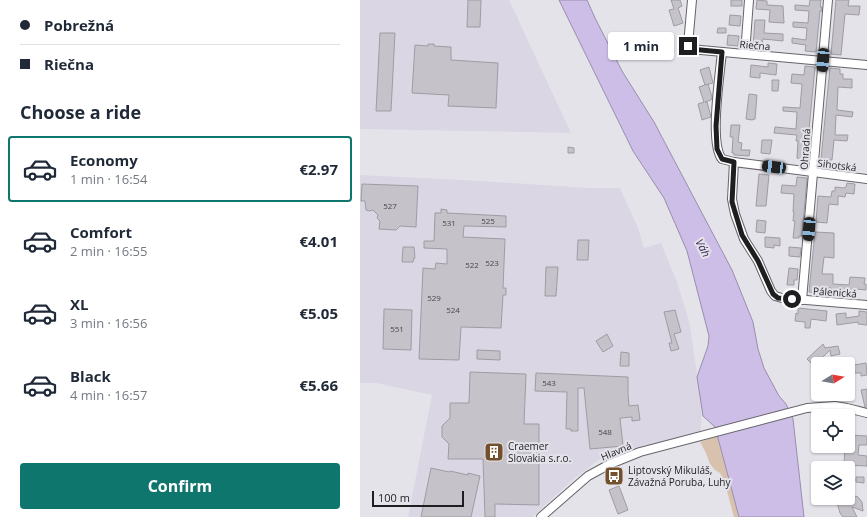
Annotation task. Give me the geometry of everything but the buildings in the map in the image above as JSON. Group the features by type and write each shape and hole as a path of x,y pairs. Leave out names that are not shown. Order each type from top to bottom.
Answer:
{"street":[{"name":"Riečna","path":"692,0 688,46 690,49 867,64"},
{"path":"745,54 750,0"},
{"name":"Ohradná","path":"802,300 828,0"},
{"path":"722,52 716,126 717,149 722,159 734,162"},
{"name":"Sihotská","path":"734,162 867,179"},
{"name":"Pálenická","path":"734,162 733,206 744,239 758,261 771,291 775,296 780,298 867,305"},
{"name":"Hlavná","path":"541,517 588,476 610,464 640,452 797,410 814,407 831,406 867,413"}],"shaded area":[{"path":"360,0 509,0 571,133 360,129"},
{"path":"360,175 589,188 620,188 638,228 644,248 661,243 677,282 689,321 699,387 710,407 702,409 700,442 601,458 575,478 532,517 408,517 432,395 376,383 360,383"},
{"path":"718,436 739,517 734,517 724,480 720,473 710,464 700,442"}],"water":[{"name":"Váh","path":"559,0 587,0 622,71 654,122 732,270 753,322 758,349 764,368 779,396 786,404 793,419 804,517 739,517 715,427 703,416 697,377 708,346 709,336 687,251 664,198 633,151"}],"place":[{"name":"Craemer Slovakia s.r.o.","path":"494,452"},
{"name":"Liptovský Mikuláš, Závažná Poruba, Luhy","path":"614,476"}],"route":[{"path":"688,46 690,49 722,52 716,126 717,149 722,159 734,162 732,199 733,209 742,235 758,261 771,291 778,298 792,299"}]}
